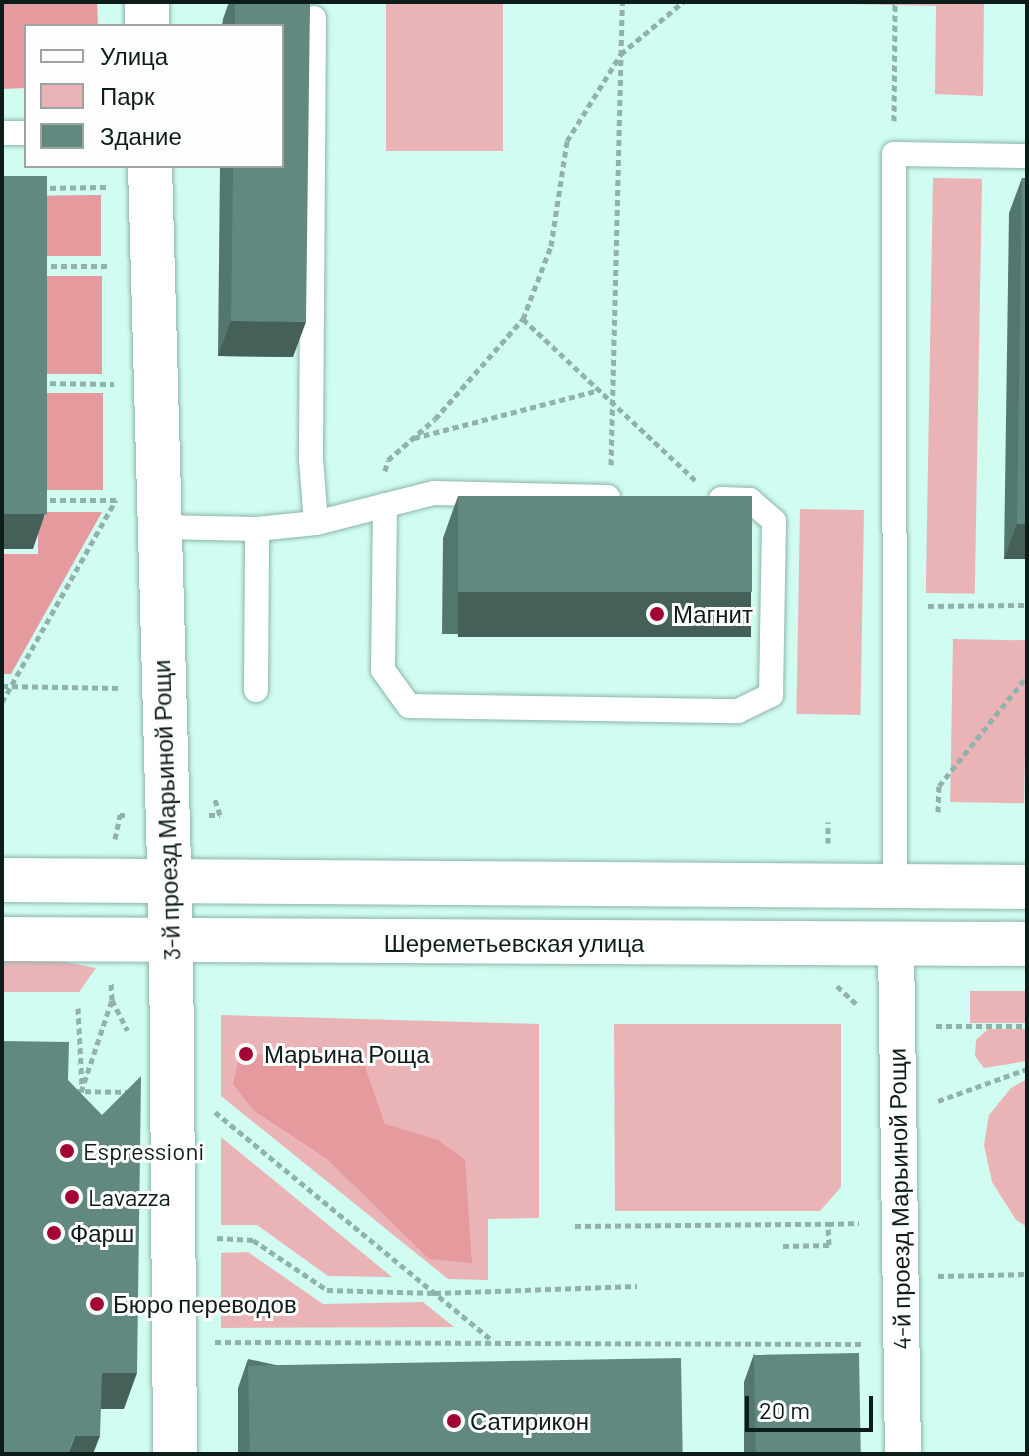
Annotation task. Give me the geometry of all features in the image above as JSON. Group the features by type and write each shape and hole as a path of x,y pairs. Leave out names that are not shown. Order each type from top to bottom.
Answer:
{"main road":[{"path":"147,2 147,24"},
{"name":"3-й проезд Марьиной Рощи","path":"150,168 171,939 175,1454"},
{"path":"2,880 1027,887"},
{"name":"Шереметьевская улица","path":"2,939 1027,944"}],"street":[{"name":"4-й проезд Марьиной Рощи","path":"896,943 903,1454"}],"lane":[{"path":"314,18 311,459 316,523"},
{"path":"2,133 24,133"},
{"path":"895,887 898,606 894,154 1027,156"},
{"path":"158,527 257,529 316,523 434,493 640,498"},
{"path":"385,505 383,670 409,706 738,711 771,695 774,521 750,500 706,499"},
{"path":"256,690 257,529"}],"path":[{"path":"611,497 622,2"},
{"path":"385,505 382,479 388,460 413,438 523,319 551,246 567,141 621,54 683,2"},
{"path":"894,154 895,2"},
{"path":"33,188 111,187"},
{"path":"33,266 112,266"},
{"path":"523,319 613,401 706,499"},
{"path":"33,383 115,384"},
{"path":"413,438 600,390"},
{"path":"2,702 116,500 32,500"},
{"path":"898,606 1027,605"},
{"path":"938,812 939,786 1027,676"},
{"path":"2,686 120,688"},
{"path":"828,822 828,848"},
{"path":"74,1100 82,1091 112,1000"},
{"path":"78,1008 82,1091"},
{"path":"935,1026 1027,1026"},
{"path":"936,1102 1027,1069"},
{"path":"67,1091 137,1092 136,1104"},
{"path":"208,1106 493,1341"},
{"path":"575,1226 860,1223"},
{"path":"783,1246 829,1245 828,1224"},
{"path":"208,1238 253,1240 327,1290 435,1293 637,1286"},
{"path":"937,1276 1027,1274"},
{"path":"208,1342 862,1344"}],"green space":[{"path":"386,2 503,2 503,151 386,151"},
{"path":"763,2 984,2 983,96 935,94 936,6"},
{"path":"933,178 982,179 975,594 926,593"},
{"path":"800,509 864,510 860,715 796,714"},
{"path":"953,639 1027,640 1024,803 950,802"},
{"path":"2,961 60,961 96,968 79,992 2,992"},
{"path":"970,991 1027,991 1027,1023 970,1023"},
{"path":"221,1015 539,1024 539,1218 488,1219 488,1280 448,1279 221,1096"},
{"path":"614,1024 841,1024 841,1187 820,1211 615,1211"},
{"path":"988,1029 1027,1029 1027,1061 984,1068 975,1056 976,1040"},
{"path":"1027,1079 1027,1227 1016,1220 992,1182 984,1145 989,1115 1011,1088"},
{"path":"221,1137 392,1277 328,1276 257,1225 221,1225"},
{"path":"248,1252 323,1304 423,1302 454,1327 221,1328 221,1253"}],"shaded area":[{"path":"2,2 97,2 98,24 24,24 24,88 2,89"},
{"path":"101,195 101,256 44,256 2,196"},
{"path":"44,276 102,276 102,374 44,374"},
{"path":"44,393 103,393 103,490 44,490"},
{"path":"45,512 102,512 11,674 2,674 2,554 38,554 38,517 45,517"},
{"path":"316,1046 361,1056 385,1124 438,1140 465,1160 472,1263 429,1259 327,1159 253,1110 233,1084 240,1053 283,1056"}],"building":[{"path":"235,2 310,2 306,322 231,321 233,168 284,168 284,24 235,24"},
{"path":"2,176 47,176 47,514 2,514"},
{"path":"1022,178 1027,178 1027,524 1017,524"},
{"path":"458,496 752,496 752,592 458,592"},
{"path":"2,1041 69,1042 68,1080 102,1115 141,1076 137,1373 102,1373 100,1436 75,1436 68,1454 2,1454"},
{"path":"859,1353 861,1454 756,1454 754,1355"},
{"name":"Сатирикон","path":"681,1358 683,1454 250,1454 248,1366"}],"place":[{"name":"Магнит","path":"657,614"},
{"name":"Марьина Роща","path":"246,1054"},
{"name":"Espressioni","path":"67,1151"},
{"name":"Lavazza","path":"72,1197"},
{"name":"Фарш","path":"54,1233"},
{"name":"Бюро переводов","path":"97,1304"},
{"name":"Сатирикон","path":"454,1421"}]}
